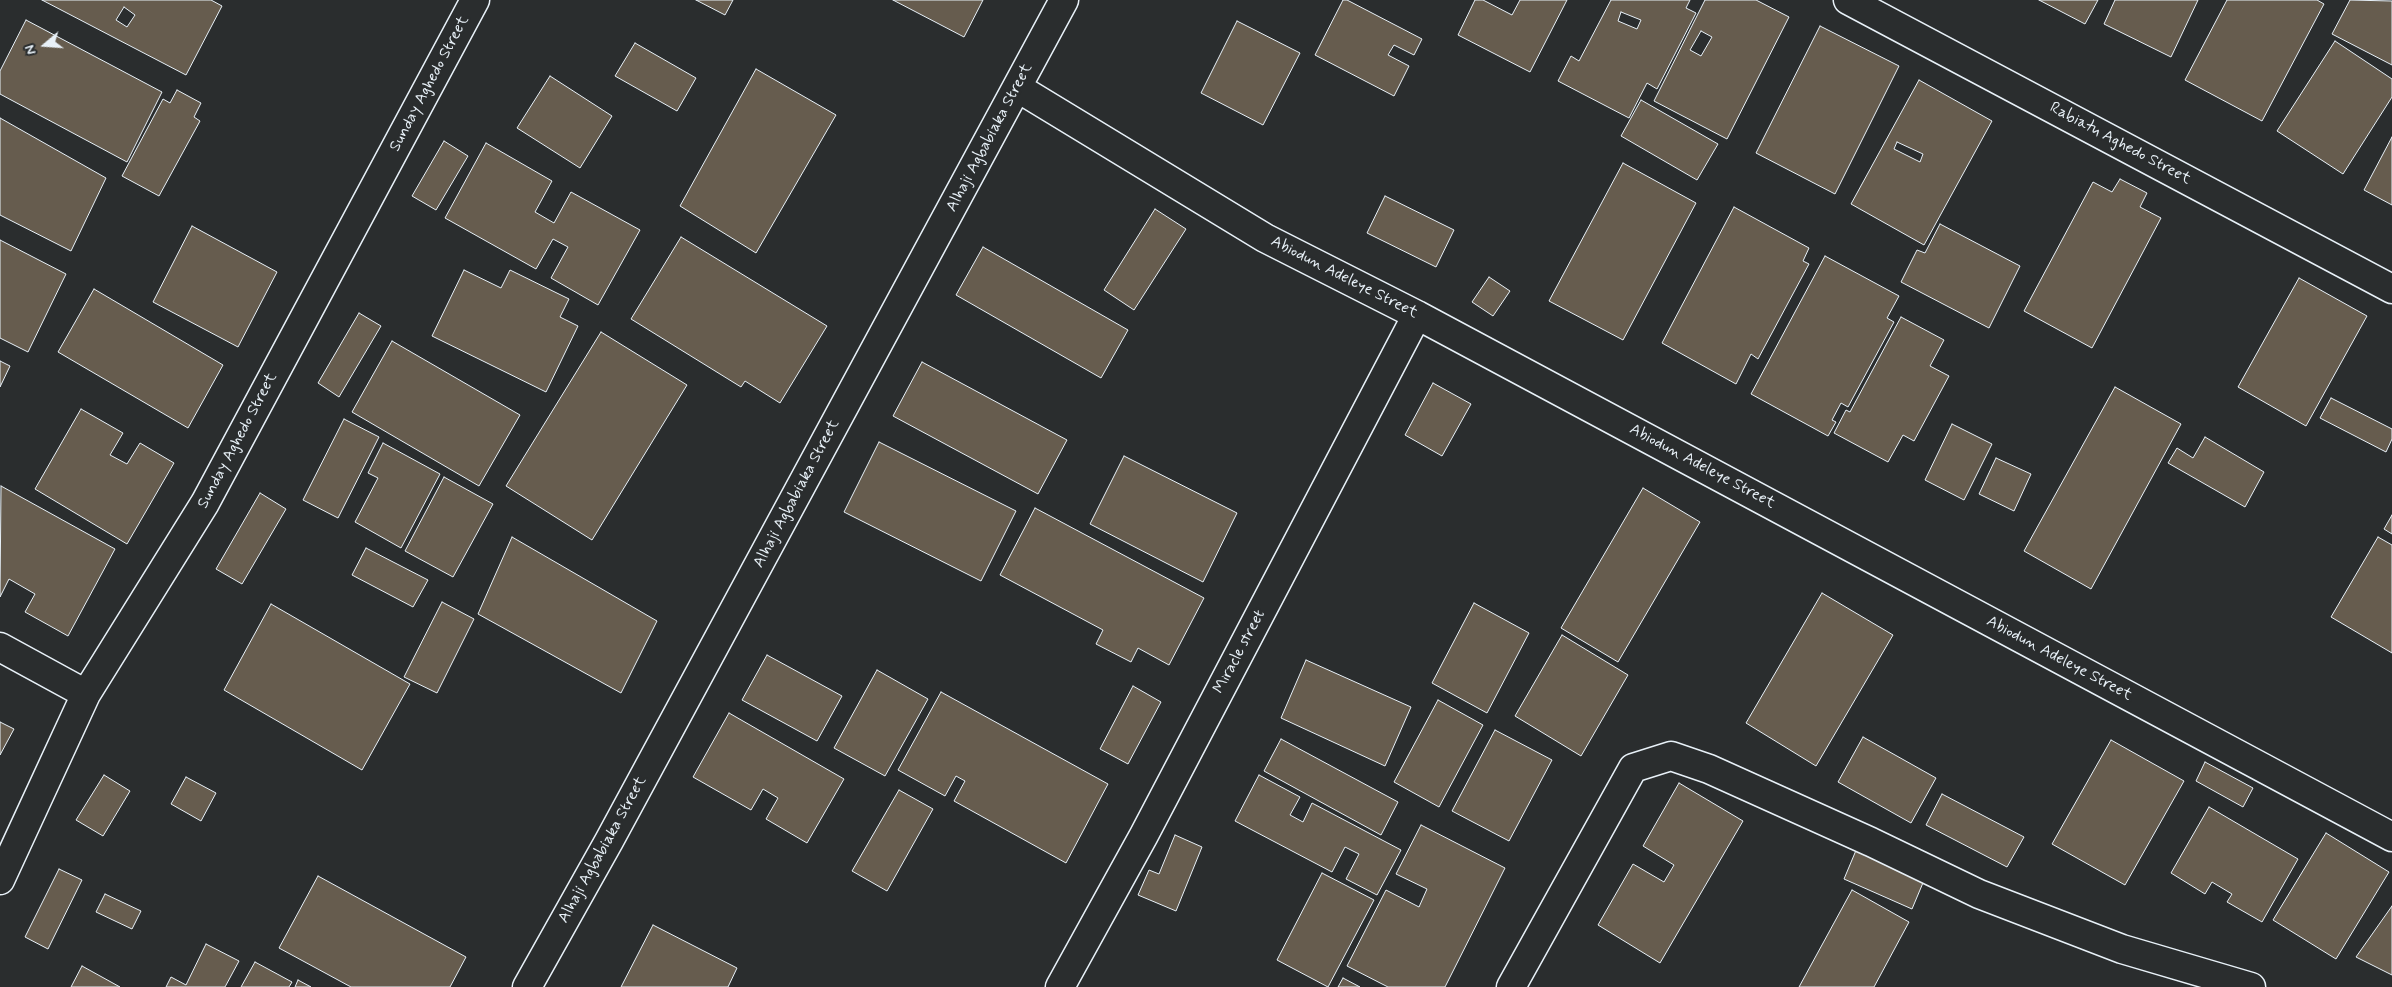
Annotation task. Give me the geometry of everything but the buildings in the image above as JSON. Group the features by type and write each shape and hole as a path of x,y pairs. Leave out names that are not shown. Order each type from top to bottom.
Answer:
{"street":[{"name":"Sunday Aghedo Street","path":"0,880 86,694 205,503 475,0"},
{"name":"Alhaji Agbabiaka Street","path":"527,987 609,841 1064,0"},
{"name":"Rabiatu Aghedo Street","path":"1848,0 2392,289"},
{"name":"Abiodun Adeleye Street","path":"1018,88 1265,238 1417,315 2392,837"},
{"name":"Miracle street","path":"1060,987 1144,835 1417,315"},
{"path":"0,647 86,694"},
{"path":"1511,987 1633,768 1671,756 1718,773 1871,842 1979,894 2122,949 2251,987"}]}
